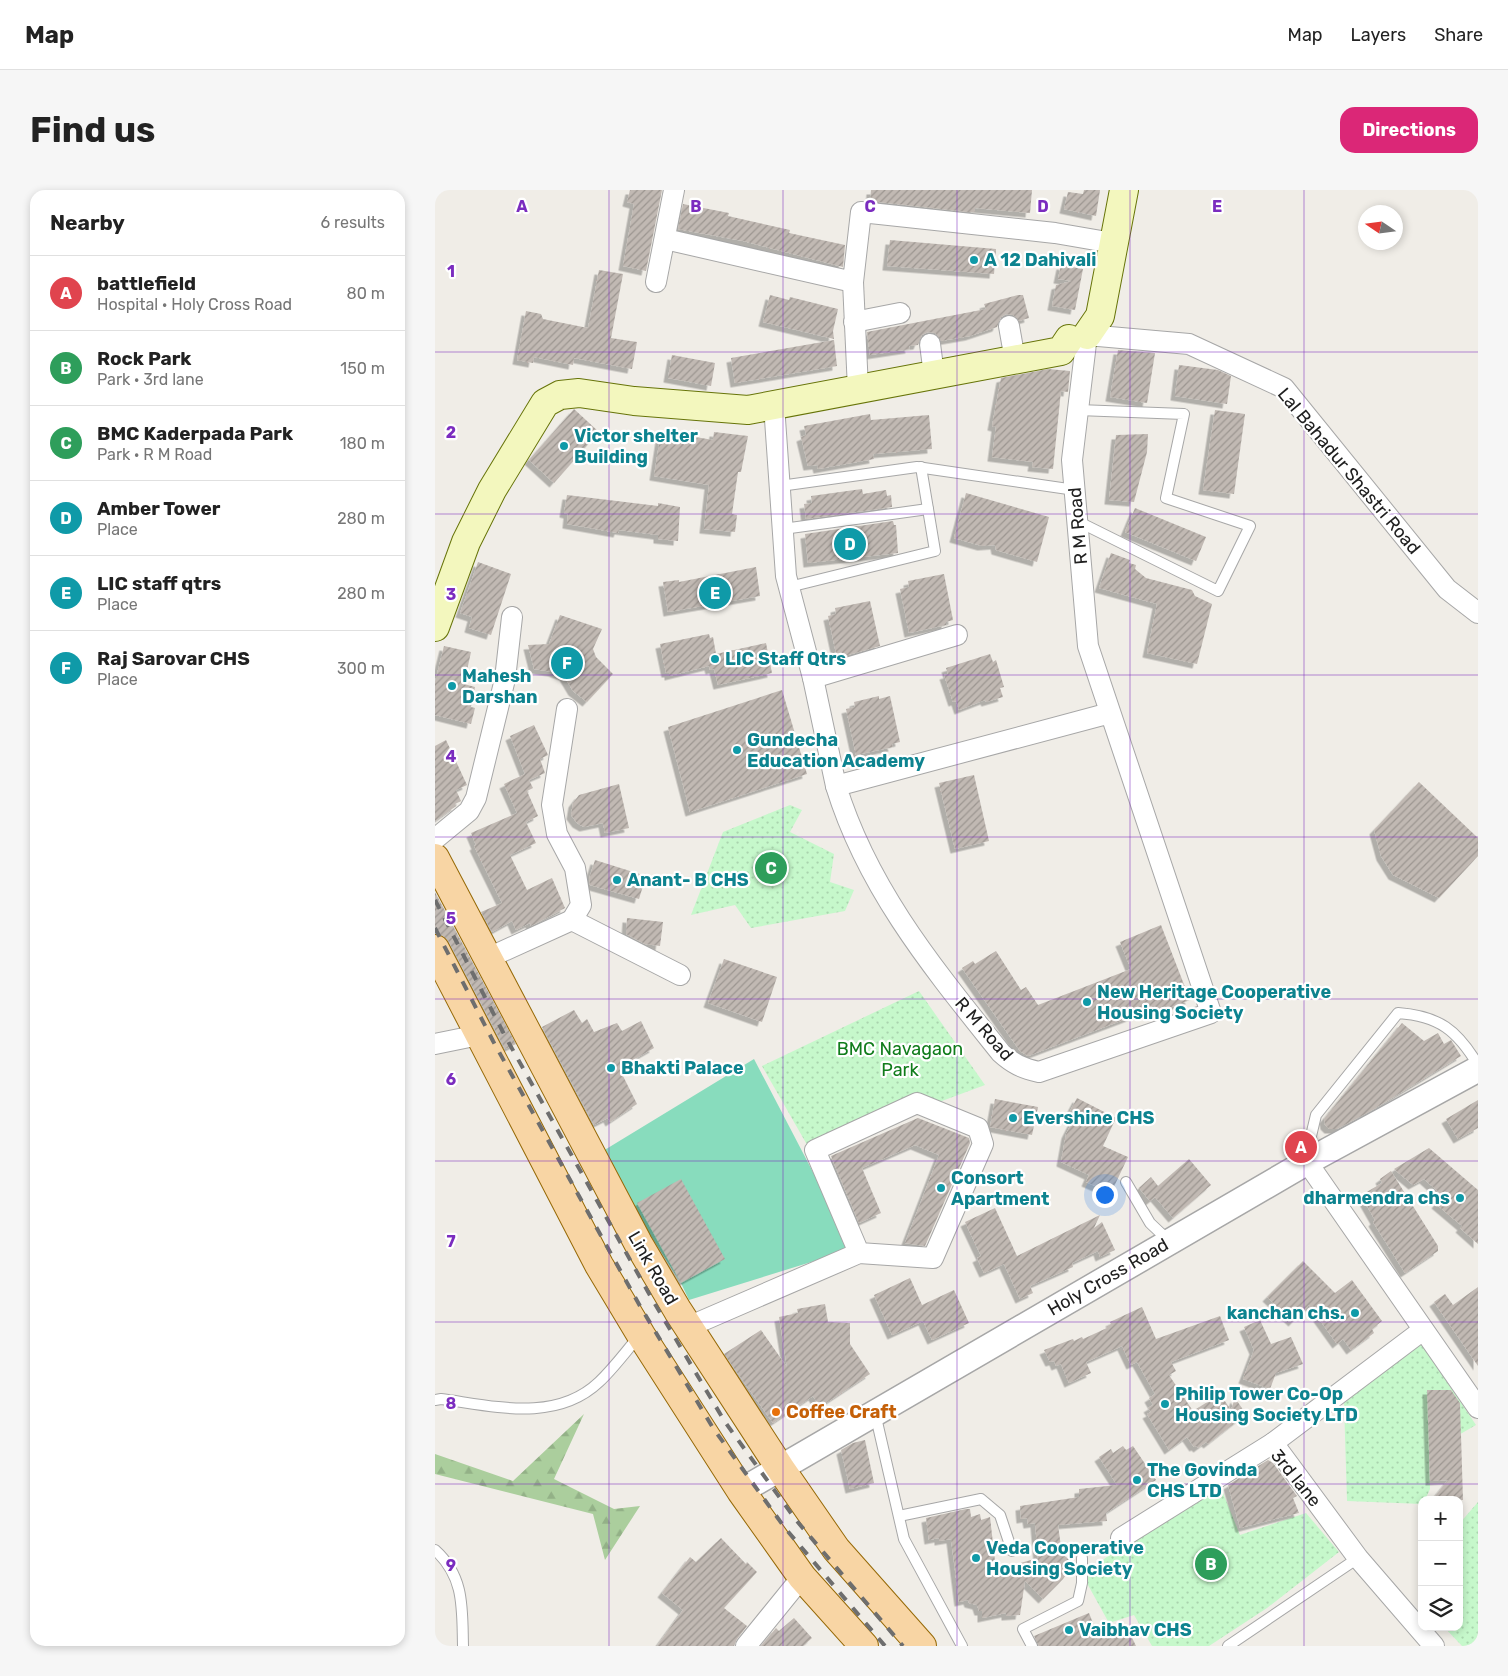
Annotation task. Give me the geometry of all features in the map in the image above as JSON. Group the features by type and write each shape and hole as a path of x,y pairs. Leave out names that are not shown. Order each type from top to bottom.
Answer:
{"main road":[{"name":"R M Road","path":"1078,337 1100,316 1108,241 1110,190"},
{"name":"R M Road","path":"1108,241 1124,190"},
{"path":"435,627 466,542 492,490 545,403 560,395 579,393 634,401 748,410 774,405 857,382 932,359 1012,342 1061,351 1078,337"},
{"path":"435,573 448,538 476,482 525,402 541,384 557,379 580,378 635,386 748,396 857,382"},
{"name":"Link Road","path":"435,858 638,1243 688,1327 779,1468 836,1549 922,1646"},
{"path":"435,949 599,1265 641,1335 741,1491 802,1576 864,1646"}],"street":[{"path":"656,282 674,190"},
{"path":"857,382 853,282 861,212 1108,241"},
{"path":"665,239 853,282"},
{"path":"855,322 900,313"},
{"name":"R M Road","path":"836,786 845,816 891,907 924,957 1001,1052 1014,1065 1039,1072 1211,1013 1088,646 1072,460 1079,410 1078,337"},
{"name":"Lal Bahadur Shastri Road","path":"1078,337 1189,344 1284,388 1447,589 1478,613"},
{"path":"774,405 789,587 813,678 836,786 1110,713"},
{"path":"435,838 469,811 476,798 505,679 512,617"},
{"path":"813,678 957,635"},
{"path":"489,958 572,920 581,906 575,868 557,834 552,805 567,709"},
{"path":"572,920 680,974"},
{"path":"435,1044 479,1035"},
{"name":"Holy Cross Road","path":"741,1491 1310,1160 1478,1069"},
{"path":"688,1327 859,1253 933,1258 983,1144 978,1128 917,1103 815,1150 859,1253"},
{"path":"1310,1160 1423,1330 1478,1408"},
{"path":"1273,1444 1423,1330"},
{"name":"3rd lane","path":"1121,1538 1273,1444 1358,1558 1433,1646"},
{"path":"746,1646 802,1576"}],"lane":[{"path":"1077,521 1218,591 1250,526 1166,498 1184,414 1079,410"},
{"path":"789,587 935,551 921,467"},
{"path":"780,486 921,467 1075,490"},
{"path":"783,529 928,510"},
{"path":"1310,1160 1311,1136 1316,1115 1398,1013 1423,1015 1449,1029 1465,1043 1478,1065"},
{"path":"1126,1182 1150,1223 1169,1241"},
{"path":"435,1400 537,1408 574,1400 599,1382 641,1335"},
{"path":"875,1413 904,1539 962,1646"},
{"path":"899,1516 981,1499 1000,1515 1012,1551"},
{"path":"435,1550 450,1569 462,1596 463,1646"},
{"path":"1032,1646 1023,1628 1078,1601 1082,1582 1083,1558"},
{"path":"1228,1646 1358,1558"}],"green space":[{"path":"790,805 802,810 790,832 834,854 830,882 854,890 845,911 751,928 735,905 691,915 723,832"},
{"name":"BMC Navagaon Park","path":"919,991 985,1085 810,1150 762,1066"},
{"path":"754,1059 853,1249 689,1300 681,1283 598,1154"},
{"path":"1421,1343 1476,1425 1429,1452 1430,1489 1427,1496 1418,1496 1418,1504 1347,1501 1344,1403"},
{"path":"584,1414 554,1479 614,1509 640,1506 605,1560 593,1514 435,1474 435,1454 513,1481"},
{"path":"1219,1483 1240,1535 1306,1513 1339,1552 1267,1608 1209,1646 1152,1646 1134,1615 1109,1623 1083,1576 1139,1531"},
{"path":"1478,1502 1478,1646 1462,1646 1448,1631 1463,1631 1463,1519"}],"building":[{"path":"630,190 662,190 646,271 623,266 634,204 627,202"},
{"path":"871,190 1032,190 1030,213 975,208 975,212 968,212 870,201"},
{"path":"1084,190 1100,190 1096,216 1064,209 1068,192 1083,194"},
{"path":"683,204 729,213 728,216 790,230 789,233 845,245 843,267 743,241 678,229"},
{"path":"890,240 996,249 994,274 887,266"},
{"path":"1061,265 1083,269 1075,310 1052,306 1056,285 1072,281 1058,279"},
{"path":"599,270 623,274 611,338 637,342 632,369 574,358 573,365 534,357 533,363 517,360 526,311 541,314 543,319 588,328"},
{"path":"770,295 789,300 790,297 838,309 833,331 834,339 763,322"},
{"path":"1023,295 1029,318 1019,321 1013,315 1006,314 1001,317 997,327 970,336 941,341 935,333 928,332 922,335 918,345 909,346 910,349 870,355 867,332 986,309 984,304"},
{"path":"834,340 837,366 735,383 731,358"},
{"path":"1118,350 1155,353 1147,403 1110,397"},
{"path":"672,355 715,363 711,386 668,378"},
{"path":"1179,365 1218,370 1231,376 1227,404 1175,396"},
{"path":"1048,369 1070,371 1068,392 1061,391 1053,469 1032,467 1033,462 992,457 996,427 992,426 1001,378"},
{"name":"Victor shelter Building","path":"574,409 599,432 554,483 529,460"},
{"path":"1215,410 1245,414 1234,494 1203,490"},
{"path":"870,414 871,420 929,415 932,449 873,454 874,459 818,469 817,465 808,466 801,437 806,435 804,426"},
{"path":"661,431 713,440 714,432 748,436 741,472 738,472 732,514 737,515 735,532 704,529 709,485 654,476"},
{"path":"1148,434 1147,452 1134,502 1109,500 1116,435"},
{"path":"862,489 863,494 886,490 887,496 891,495 892,507 806,519 804,504 812,503 811,496"},
{"path":"966,493 1049,517 1037,562 996,550 995,545 982,546 954,538"},
{"path":"567,495 658,506 658,503 680,507 678,541 658,539 658,535 619,530 618,533 567,524 568,514 564,513"},
{"path":"1135,508 1206,537 1196,561 1125,532"},
{"path":"893,521 894,525 896,525 898,553 808,563 805,534"},
{"path":"1111,553 1130,560 1129,563 1136,565 1135,569 1146,578 1192,590 1195,596 1212,604 1197,664 1147,653 1157,604 1099,588"},
{"path":"478,562 511,574 491,635 469,628 472,617 460,613"},
{"name":"LIC Staff Qtrs","path":"756,567 760,596 668,612 663,582 679,580 679,582"},
{"path":"944,574 953,620 946,622 946,625 909,633 900,589 909,587 908,581"},
{"path":"870,601 880,646 837,658 828,616 836,614 835,608"},
{"path":"560,615 602,629 593,649 596,657 613,674 587,702 573,691 564,676 534,669 528,645 549,644"},
{"name":"LIC Staff Qtrs","path":"709,634 710,638 713,637 716,654 766,643 772,673 718,685 714,669 710,670 709,666 669,676 669,673 666,673 660,644"},
{"name":"Mahesh Darshan","path":"444,646 471,652 464,684 475,687 471,707 475,708 471,724 435,715 435,682"},
{"path":"990,654 993,662 996,660 1004,687 1000,688 1003,697 986,702 985,700 959,710 956,701 953,702 944,675 948,674 946,668"},
{"name":"Gundecha Education Academy","path":"782,690 807,774 690,812 668,727"},
{"path":"879,696 879,699 890,696 900,742 892,744 893,747 856,755 846,709 855,707 854,702"},
{"path":"534,725 548,755 540,759 545,773 529,780 533,788 527,791 538,816 526,822 536,843 510,855 527,890 552,878 565,908 531,926 530,923 516,930 512,921 492,932 481,912 502,903 474,846 476,845 471,833 517,813 504,784 525,774 510,736"},
{"name":"Mahesh Darshan","path":"446,740 467,785 456,790 461,801 435,821 435,746"},
{"path":"974,775 989,841 955,849 939,783"},
{"path":"1419,782 1478,838 1478,856 1439,898 1393,875 1381,856 1374,830"},
{"path":"619,784 629,828 605,833 603,823 584,827 577,823 571,815 573,803 579,795"},
{"name":"Anant- B CHS","path":"595,860 646,876 639,899 590,885 589,879"},
{"path":"435,892 516,1044 505,1049 449,942 443,936 435,933"},
{"path":"627,918 663,922 660,946 645,944 626,934"},
{"name":"New Heritage Cooperative Housing Society","path":"1161,925 1190,1000 1149,1016 1147,1011 1028,1056 1020,1051 962,968 973,961 975,964 996,951 1021,990 1026,987 1038,1005 1131,969 1120,942"},
{"path":"724,959 777,977 762,1022 708,1003"},
{"name":"Bhakti Palace","path":"574,1010 582,1023 587,1019 594,1032 617,1023 622,1031 641,1021 654,1048 619,1068 637,1104 610,1122 608,1118 594,1125 542,1027"},
{"path":"1402,1023 1424,1041 1438,1033 1444,1044 1451,1040 1461,1056 1369,1112 1337,1129 1329,1129 1325,1125 1324,1119"},
{"path":"1077,1098 1116,1118 1103,1146 1128,1157 1111,1193 1086,1182 1089,1175 1061,1162 1066,1134 1074,1118 1068,1115"},
{"name":"Evershine CHS","path":"995,1099 1038,1107 1032,1135 990,1127"},
{"path":"1478,1100 1478,1128 1458,1139 1446,1119"},
{"name":"Consort Apartment","path":"918,1118 969,1138 970,1143 925,1246 905,1243 939,1155 915,1145 862,1168 881,1213 859,1223 831,1156"},
{"name":"dharmendra chs","path":"1429,1148 1478,1190 1478,1244 1460,1228 1462,1226 1436,1204 1443,1196 1424,1179 1413,1185 1394,1169"},
{"path":"1189,1159 1211,1185 1173,1218 1155,1197 1150,1201 1139,1188 1151,1177 1158,1186"},
{"path":"1391,1171 1438,1246 1438,1251 1405,1273 1373,1222 1375,1220 1363,1199 1365,1198 1365,1193 1382,1183 1380,1179"},
{"path":"681,1179 725,1259 681,1283 637,1203"},
{"path":"995,1208 1017,1256 1100,1215 1094,1228 1102,1222 1115,1250 1100,1257 1098,1251 1072,1263 1073,1267 1030,1286 1033,1293 1020,1299 1004,1264 984,1273 977,1258 981,1256 965,1222"},
{"path":"1303,1261 1335,1293 1352,1280 1382,1321 1372,1329 1374,1333 1351,1350 1343,1339 1337,1344 1309,1305 1293,1322 1267,1297"},
{"path":"910,1278 922,1305 954,1290 969,1323 932,1340 923,1321 892,1335 874,1295"},
{"path":"1478,1287 1478,1366 1434,1302 1445,1294 1453,1305"},
{"path":"825,1304 828,1322 850,1323 850,1344 870,1374 820,1407 813,1396 773,1423 724,1354 761,1330 787,1367 779,1317 798,1313 797,1309"},
{"path":"1142,1307 1156,1339 1220,1316 1229,1340 1171,1362 1176,1371 1169,1375 1193,1411 1220,1394 1231,1410 1235,1398 1246,1414 1208,1444 1206,1442 1198,1448 1194,1447 1187,1437 1169,1450 1147,1414 1151,1412 1148,1408 1153,1405 1149,1398 1155,1394 1137,1362 1131,1365 1122,1346 1086,1362 1091,1373 1069,1383 1061,1364 1056,1366 1054,1361 1050,1362 1044,1350 1073,1339 1074,1341 1082,1337 1083,1339 1107,1328 1111,1324 1110,1322"},
{"path":"1260,1320 1271,1344 1291,1337 1303,1364 1276,1373 1270,1389 1243,1379 1254,1350 1244,1327"},
{"path":"1427,1390 1451,1390 1460,1403 1463,1496 1435,1496 1448,1480 1430,1481"},
{"path":"865,1440 874,1483 850,1489 841,1450 853,1443"},
{"name":"Veda Cooperative Housing Society","path":"1123,1446 1126,1450 1133,1446 1156,1480 1106,1513 1107,1521 1058,1525 1062,1554 1074,1563 1063,1579 1043,1599 1025,1581 1020,1615 1006,1616 1006,1613 982,1618 982,1611 979,1611 977,1605 969,1603 968,1600 959,1602 951,1539 939,1541 939,1538 929,1540 926,1518 966,1509 970,1509 971,1517 980,1514 981,1520 990,1517 996,1570 1038,1558 1035,1523 1028,1524 1027,1518 1021,1519 1020,1506 1079,1497 1079,1489 1117,1485 1099,1457 1111,1449 1113,1453"},
{"path":"1268,1460 1273,1463 1297,1496 1293,1498 1299,1513 1240,1528 1228,1485"},
{"path":"721,1538 746,1564 747,1562 757,1572 724,1608 747,1626 734,1646 657,1646 683,1610 662,1593 690,1557 696,1562"},
{"name":"Vaibhav CHS","path":"1089,1613 1099,1638 1126,1625 1136,1646 1039,1646 1034,1636"},
{"path":"794,1618 812,1638 803,1646 761,1646 776,1628 779,1631"}],"railway":[{"path":"435,900 505,1036 652,1299 725,1422 796,1520 903,1646"},
{"path":"435,928 493,1041 640,1306 713,1428 785,1528 885,1646"}],"place":[{"name":"A 12 Dahivali","path":"974,260"},
{"name":"Victor shelter Building","path":"564,446"},
{"name":"Amber Tower","path":"850,544"},
{"name":"LIC staff qtrs","path":"715,593"},
{"name":"LIC Staff Qtrs","path":"715,659"},
{"name":"Raj Sarovar CHS","path":"567,663"},
{"name":"Mahesh Darshan","path":"452,686"},
{"name":"Gundecha Education Academy","path":"737,750"},
{"name":"BMC Kaderpada Park","path":"771,868"},
{"name":"Anant- B CHS","path":"617,880"},
{"name":"New Heritage Cooperative Housing Society","path":"1087,1002"},
{"name":"Bhakti Palace","path":"611,1068"},
{"name":"Evershine CHS","path":"1013,1118"},
{"name":"battlefield","path":"1301,1147"},
{"name":"Consort Apartment","path":"941,1188"},
{"name":"dharmendra chs","path":"1460,1198"},
{"name":"kanchan chs.","path":"1355,1313"},
{"name":"Philip Tower Co-Op Housing Society LTD","path":"1165,1404"},
{"name":"Coffee Craft","path":"776,1412"},
{"name":"The Govinda CHS LTD","path":"1137,1480"},
{"name":"Veda Cooperative Housing Society","path":"976,1558"},
{"name":"Rock Park","path":"1211,1564"},
{"name":"Vaibhav CHS","path":"1069,1630"}]}
